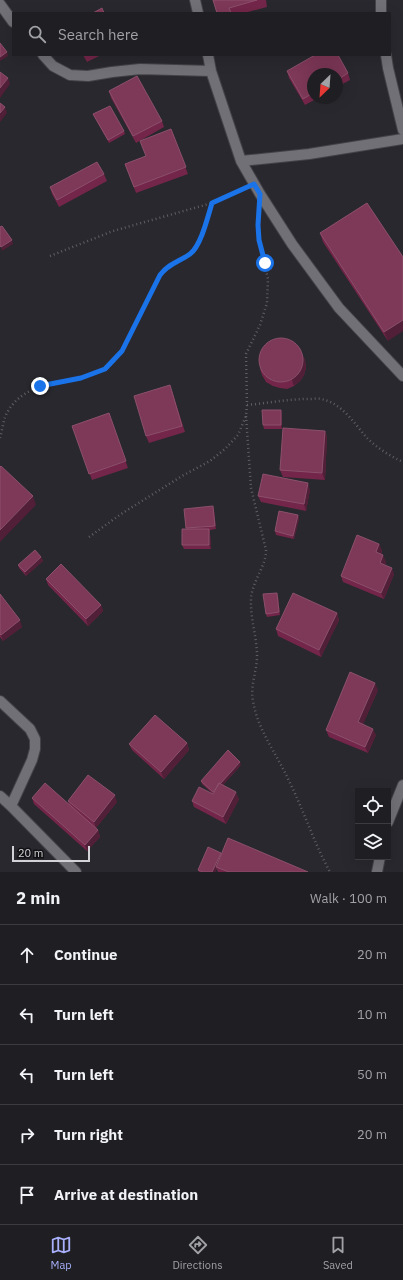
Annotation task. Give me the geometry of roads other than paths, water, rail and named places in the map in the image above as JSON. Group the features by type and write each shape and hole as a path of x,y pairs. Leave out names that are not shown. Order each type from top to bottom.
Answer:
{"street":[{"path":"195,0 198,12"},
{"path":"380,0 381,12"},
{"path":"0,4 12,21"},
{"path":"44,56 53,66 70,75 88,76 140,69 211,71"},
{"path":"208,56 211,71 241,161 254,184 292,244 339,308 403,376"},
{"path":"386,56 403,130"},
{"path":"241,161 309,154 403,139"},
{"path":"0,701 30,729 35,739 35,749 32,760 11,806"},
{"path":"391,815 403,785"},
{"path":"0,796 76,872"},
{"path":"377,872 379,860"}]}
